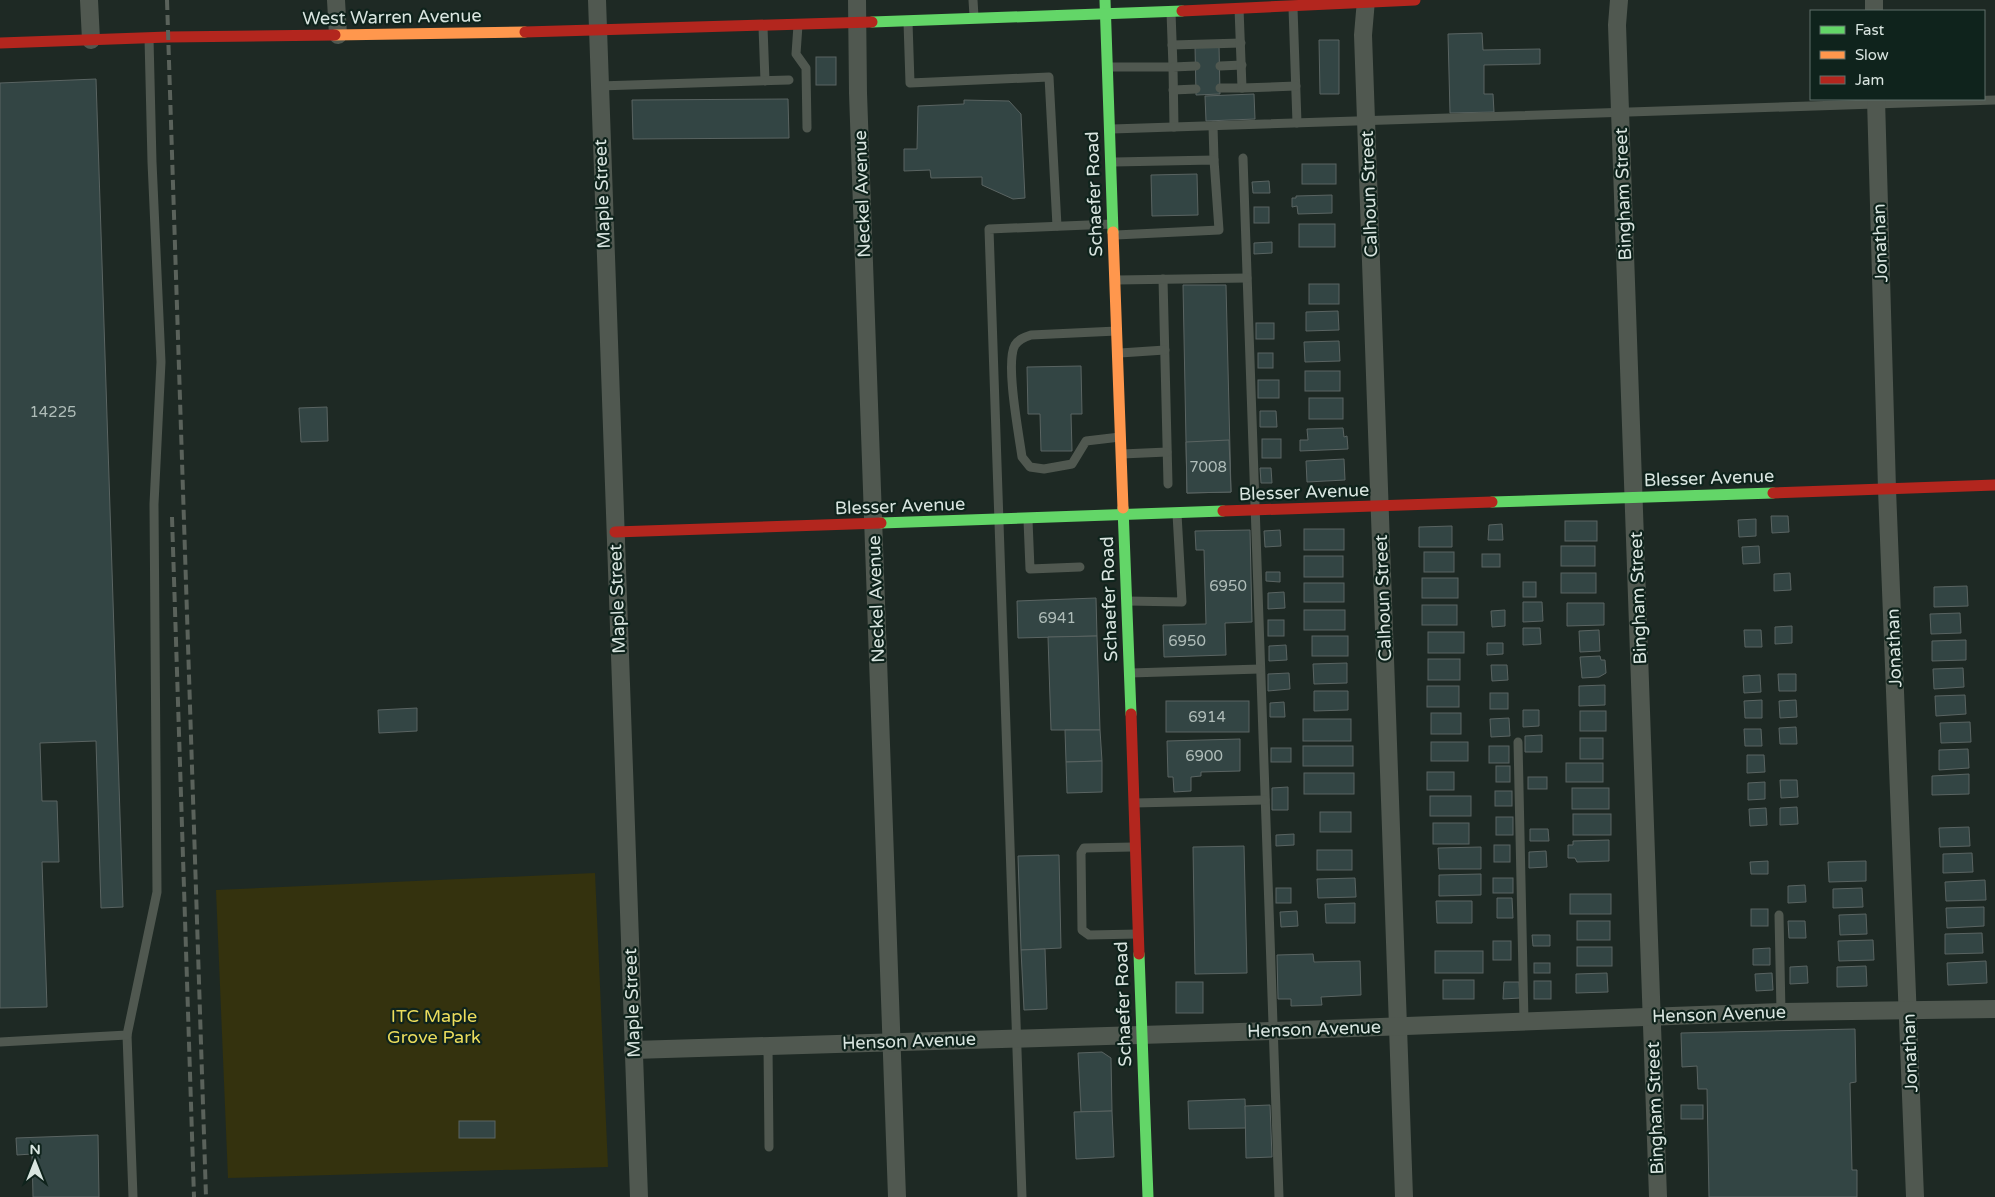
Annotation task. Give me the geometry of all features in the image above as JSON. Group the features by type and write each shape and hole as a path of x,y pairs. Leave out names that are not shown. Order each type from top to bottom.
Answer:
{"main road":[{"name":"Schaefer Road","path":"1106,0 1110,162 1148,1197"},
{"name":"West Warren Avenue","path":"0,43 149,38 598,31 1106,14 1415,0"},
{"name":"Blesser Avenue","path":"615,532 874,525 1995,485"}],"street":[{"path":"89,0 91,40"},
{"path":"336,0 338,35"},
{"name":"Maple Street","path":"597,0 639,1197"},
{"name":"Neckel Avenue","path":"857,0 858,93 897,1197"},
{"name":"Bingham Street","path":"1619,0 1617,26 1658,1197"},
{"name":"Calhoun Street","path":"1366,1 1363,35 1404,1197"},
{"name":"Jonathan","path":"1876,102 1888,489 1915,1197"},
{"name":"Henson Avenue","path":"634,1050 1273,1031 1781,1012 1995,1009"}],"lane":[{"path":"973,0 974,18"},
{"path":"1293,6 1297,123"},
{"path":"1239,8 1242,88"},
{"path":"1172,11 1174,126"},
{"path":"908,20 910,83 1048,77 1057,226"},
{"path":"798,23 796,54 806,68 808,128"},
{"path":"763,24 765,80"},
{"path":"132,1197 127,1035 157,892 154,504 161,362 152,162 149,38"},
{"path":"1172,45 1241,43"},
{"path":"1220,66 1242,65"},
{"path":"1108,67 1196,66"},
{"path":"599,86 789,80"},
{"path":"1220,88 1296,86"},
{"path":"1173,90 1196,89"},
{"path":"1110,129 1620,114 1876,102 1995,100"},
{"path":"1022,1197 990,229 1057,226 1113,229 1219,230 1213,126"},
{"path":"1243,158 1279,1197"},
{"path":"1110,162 1214,160"},
{"path":"1115,280 1247,278"},
{"path":"1164,279 1168,484"},
{"path":"1117,331 1022,338 1014,346 1011,374 1022,457 1030,467 1044,469 1072,464 1086,441 1121,437"},
{"path":"1118,353 1165,350"},
{"path":"1121,454 1167,452"},
{"path":"1127,601 1182,602 1177,514"},
{"path":"1028,519 1030,569 1080,568"},
{"path":"1129,673 1260,668"},
{"path":"1518,742 1524,1021"},
{"path":"1134,804 1265,800"},
{"path":"1136,847 1084,848 1081,853 1082,930 1089,935 1139,934"},
{"path":"1779,915 1781,1012"},
{"path":"0,1042 127,1035"},
{"path":"768,1046 769,1147"}],"green space":[{"name":"ITC Maple Grove Park","path":"595,873 608,1167 228,1178 216,890"}],"building":[{"path":"1482,33 1483,50 1540,49 1540,64 1484,65 1484,94 1493,94 1494,112 1450,113 1448,34"},
{"path":"1319,40 1339,40 1339,94 1320,94"},
{"path":"1219,45 1220,94 1196,95 1195,46"},
{"path":"816,57 836,57 836,85 816,85"},
{"path":"96,79 123,907 101,908 96,741 40,743 42,801 57,801 59,862 42,862 47,1007 0,1008 0,83"},
{"path":"1254,94 1255,119 1206,121 1205,96"},
{"path":"788,99 789,138 633,139 632,100"},
{"path":"964,100 1009,101 1021,114 1025,198 1013,199 982,185 982,177 931,178 930,170 904,171 904,149 917,149 918,106 964,104"},
{"path":"1302,164 1336,164 1336,184 1302,184"},
{"path":"1197,174 1198,215 1152,216 1151,175"},
{"path":"1269,181 1270,193 1253,193 1252,182"},
{"path":"1332,195 1332,213 1298,214 1297,206 1292,207 1292,198 1296,198 1296,196"},
{"path":"1254,207 1269,207 1269,223 1254,223"},
{"path":"1299,224 1335,224 1335,247 1299,247"},
{"path":"1272,242 1272,253 1254,254 1254,243"},
{"path":"1309,284 1339,284 1339,304 1309,304"},
{"path":"1183,285 1226,285 1231,492 1187,493"},
{"path":"1338,311 1339,330 1306,331 1306,312"},
{"path":"1256,323 1274,323 1274,339 1256,339"},
{"path":"1339,341 1340,361 1305,362 1304,342"},
{"path":"1258,353 1273,353 1273,368 1258,368"},
{"path":"1081,366 1082,414 1071,414 1072,451 1041,451 1040,414 1028,414 1027,367"},
{"path":"1305,371 1340,371 1340,391 1305,391"},
{"path":"1258,380 1279,380 1279,398 1258,398"},
{"path":"1309,398 1343,398 1343,419 1309,419"},
{"path":"327,407 328,441 301,442 299,408"},
{"path":"1260,411 1276,411 1277,427 1260,427"},
{"path":"1343,428 1344,437 1347,436 1348,449 1300,451 1300,440 1308,440 1307,429"},
{"path":"1262,439 1281,439 1281,458 1262,458"},
{"path":"1229,440 1231,492 1187,493 1186,442"},
{"path":"1344,459 1345,480 1307,482 1306,461"},
{"path":"1260,468 1271,468 1272,483 1261,483"},
{"path":"1771,516 1788,516 1789,532 1772,533"},
{"path":"1756,519 1756,536 1739,537 1738,520"},
{"path":"1565,521 1597,521 1597,541 1565,541"},
{"path":"1502,524 1503,540 1488,540 1489,525"},
{"path":"1452,526 1452,547 1419,547 1419,527"},
{"path":"1304,529 1344,529 1344,550 1304,550"},
{"path":"1250,530 1252,622 1225,623 1226,655 1164,657 1163,625 1206,624 1204,550 1196,550 1195,531"},
{"path":"1280,530 1281,546 1265,547 1264,531"},
{"path":"1561,546 1595,546 1595,566 1561,566"},
{"path":"1759,546 1760,563 1743,564 1742,547"},
{"path":"1424,552 1454,552 1454,572 1424,572"},
{"path":"1482,554 1500,554 1500,567 1482,567"},
{"path":"1304,556 1343,556 1343,577 1304,577"},
{"path":"1266,572 1280,572 1280,582 1266,581"},
{"path":"1561,573 1596,573 1596,593 1561,593"},
{"path":"1790,573 1791,590 1774,591 1774,574"},
{"path":"1422,578 1458,578 1458,598 1422,598"},
{"path":"1523,582 1536,582 1536,597 1523,597"},
{"path":"1304,583 1344,583 1344,602 1304,602"},
{"path":"1967,586 1968,606 1934,607 1934,587"},
{"path":"1284,592 1285,608 1268,609 1268,593"},
{"path":"1096,598 1097,636 1018,638 1017,601"},
{"path":"1523,602 1542,602 1543,621 1523,622"},
{"path":"1567,603 1604,603 1604,625 1567,626"},
{"path":"1422,605 1457,605 1457,625 1422,625"},
{"path":"1304,610 1345,610 1345,630 1304,630"},
{"path":"1505,610 1505,626 1492,627 1491,611"},
{"path":"1960,613 1961,633 1931,634 1930,614"},
{"path":"1268,620 1284,620 1284,636 1268,636"},
{"path":"1792,626 1792,643 1775,644 1775,627"},
{"path":"1523,628 1540,628 1541,644 1523,645"},
{"path":"1599,630 1600,651 1580,652 1579,631"},
{"path":"1744,630 1761,630 1762,647 1745,647"},
{"path":"1428,632 1464,632 1464,653 1428,653"},
{"path":"1097,636 1100,730 1051,730 1048,637"},
{"path":"1312,636 1348,636 1348,656 1312,656"},
{"path":"1966,640 1966,660 1932,661 1932,641"},
{"path":"1487,643 1503,643 1503,654 1487,655"},
{"path":"1286,645 1287,660 1269,661 1269,646"},
{"path":"1600,656 1601,660 1605,660 1606,673 1599,677 1582,678 1580,657"},
{"path":"1428,659 1460,659 1460,680 1428,680"},
{"path":"1347,663 1347,683 1314,684 1313,664"},
{"path":"1491,665 1507,665 1508,680 1492,681"},
{"path":"1963,668 1964,687 1934,689 1933,669"},
{"path":"1289,673 1290,689 1268,691 1268,674"},
{"path":"1778,674 1796,674 1796,691 1779,691"},
{"path":"1760,675 1761,692 1744,693 1743,676"},
{"path":"1605,685 1605,705 1579,706 1579,686"},
{"path":"1427,686 1459,686 1459,707 1427,707"},
{"path":"1314,691 1348,691 1348,710 1314,711"},
{"path":"1490,693 1508,693 1508,709 1490,709"},
{"path":"1965,695 1966,714 1936,716 1935,696"},
{"path":"1762,700 1762,718 1745,718 1744,701"},
{"path":"1796,700 1797,717 1780,718 1779,701"},
{"path":"1166,701 1249,701 1249,732 1166,732"},
{"path":"1284,702 1285,717 1270,717 1270,703"},
{"path":"417,708 417,731 379,733 378,710"},
{"path":"1523,710 1539,710 1539,726 1523,727"},
{"path":"1580,711 1606,711 1606,731 1580,731"},
{"path":"1431,713 1461,713 1461,734 1431,734"},
{"path":"1509,718 1510,736 1491,737 1490,719"},
{"path":"1303,719 1351,719 1351,741 1303,741"},
{"path":"1970,722 1971,742 1941,743 1940,723"},
{"path":"1796,727 1797,744 1780,744 1779,728"},
{"path":"1744,729 1761,729 1762,746 1745,746"},
{"path":"1065,730 1100,730 1102,761 1066,762"},
{"path":"1542,735 1542,752 1525,752 1525,736"},
{"path":"1580,738 1603,738 1603,759 1580,759"},
{"path":"1240,739 1240,771 1201,772 1201,776 1191,777 1191,791 1174,792 1173,777 1168,777 1167,741"},
{"path":"1431,742 1468,742 1468,761 1431,761"},
{"path":"1303,746 1353,746 1353,766 1303,766"},
{"path":"1489,746 1509,746 1509,763 1489,763"},
{"path":"1271,748 1291,748 1291,762 1271,762"},
{"path":"1968,749 1969,768 1939,770 1939,750"},
{"path":"1747,755 1764,755 1765,772 1747,773"},
{"path":"1102,761 1102,792 1067,793 1066,762"},
{"path":"1566,763 1603,763 1603,782 1566,782"},
{"path":"1496,766 1510,766 1510,782 1496,782"},
{"path":"1427,772 1454,772 1454,790 1427,790"},
{"path":"1304,773 1354,773 1354,794 1304,794"},
{"path":"1969,774 1969,794 1932,795 1932,776"},
{"path":"1528,777 1547,777 1547,789 1528,789"},
{"path":"1780,780 1797,780 1798,797 1781,798"},
{"path":"1765,782 1765,799 1748,800 1748,783"},
{"path":"1288,787 1288,810 1272,810 1272,788"},
{"path":"1572,788 1609,788 1609,809 1572,809"},
{"path":"1495,791 1512,791 1512,806 1495,806"},
{"path":"1430,796 1471,796 1471,816 1430,816"},
{"path":"1797,807 1798,824 1780,825 1780,808"},
{"path":"1766,808 1767,825 1750,826 1749,809"},
{"path":"1320,812 1351,812 1351,832 1320,832"},
{"path":"1573,814 1611,814 1611,835 1573,835"},
{"path":"1496,817 1513,817 1513,835 1496,835"},
{"path":"1433,823 1469,823 1469,844 1433,844"},
{"path":"1969,827 1970,846 1940,847 1939,828"},
{"path":"1530,829 1548,829 1549,841 1530,841"},
{"path":"1294,834 1294,845 1276,846 1276,835"},
{"path":"1609,840 1609,861 1577,862 1575,858 1568,858 1568,845 1573,845 1573,841"},
{"path":"1494,845 1510,845 1510,862 1494,862"},
{"path":"1244,846 1247,973 1195,974 1193,847"},
{"path":"1481,847 1481,869 1439,869 1438,848"},
{"path":"1317,850 1352,850 1352,870 1317,870"},
{"path":"1546,851 1547,867 1529,868 1529,852"},
{"path":"1972,853 1973,872 1943,873 1943,854"},
{"path":"1059,855 1061,948 1021,950 1018,856"},
{"path":"1768,861 1768,874 1751,874 1750,862"},
{"path":"1866,861 1866,881 1829,882 1828,862"},
{"path":"1481,874 1481,895 1439,896 1439,875"},
{"path":"1355,878 1356,897 1318,898 1317,879"},
{"path":"1493,878 1513,878 1513,893 1493,893"},
{"path":"1985,880 1986,900 1946,901 1945,882"},
{"path":"1805,885 1806,902 1788,903 1788,886"},
{"path":"1276,888 1291,888 1291,903 1276,903"},
{"path":"1862,888 1863,907 1833,908 1833,889"},
{"path":"1570,894 1611,894 1611,914 1570,914"},
{"path":"1497,898 1512,898 1513,918 1497,918"},
{"path":"1436,901 1472,901 1472,923 1437,923"},
{"path":"1355,903 1355,923 1326,923 1325,904"},
{"path":"1984,907 1984,926 1947,928 1946,908"},
{"path":"1751,909 1768,909 1768,926 1751,926"},
{"path":"1297,911 1298,926 1281,927 1280,912"},
{"path":"1866,914 1867,934 1840,935 1839,915"},
{"path":"1577,921 1610,921 1610,940 1577,940"},
{"path":"1788,921 1805,921 1806,938 1789,938"},
{"path":"1982,933 1983,953 1945,954 1945,934"},
{"path":"1532,935 1550,935 1550,946 1533,946"},
{"path":"1873,940 1874,960 1839,961 1838,941"},
{"path":"1493,941 1511,941 1511,960 1493,960"},
{"path":"1577,947 1612,947 1612,966 1577,966"},
{"path":"1770,948 1770,965 1753,965 1753,949"},
{"path":"1045,949 1047,1009 1024,1010 1021,950"},
{"path":"1435,951 1483,951 1483,973 1435,973"},
{"path":"1313,954 1314,962 1360,961 1361,995 1321,997 1322,1005 1291,1006 1291,999 1278,999 1277,955"},
{"path":"1986,961 1987,983 1948,985 1947,963"},
{"path":"1534,963 1550,963 1550,973 1534,973"},
{"path":"1807,966 1808,983 1790,984 1790,967"},
{"path":"1866,966 1867,986 1837,987 1837,967"},
{"path":"1607,973 1608,992 1576,993 1576,974"},
{"path":"1772,973 1773,990 1756,991 1755,974"},
{"path":"1443,980 1474,980 1474,999 1443,999"},
{"path":"1534,981 1551,981 1551,999 1534,999"},
{"path":"1176,982 1203,982 1203,1013 1176,1013"},
{"path":"1504,982 1519,982 1520,998 1503,999"},
{"path":"1855,1029 1856,1082 1850,1083 1852,1170 1857,1170 1857,1197 1709,1197 1707,1089 1698,1089 1697,1066 1682,1067 1681,1033"},
{"path":"1102,1052 1111,1058 1112,1111 1081,1112 1078,1053"},
{"path":"1245,1099 1246,1128 1189,1129 1188,1101"},
{"path":"1270,1105 1272,1157 1246,1158 1245,1106"},
{"path":"1681,1105 1703,1105 1703,1119 1681,1119"},
{"path":"1112,1111 1114,1157 1076,1159 1074,1112"},
{"path":"459,1121 495,1121 495,1138 459,1138"},
{"path":"98,1135 99,1197 33,1197 32,1154 17,1155 16,1138"}],"railway":[{"path":"167,0 206,1197"},
{"path":"172,517 194,1197"}],"traffic: fast":[{"path":"1105,0 1113,232"},
{"path":"872,22 1182,11"},
{"path":"1492,502 1773,493"},
{"path":"1123,508 1131,714"},
{"path":"881,523 1223,511"},
{"path":"1139,954 1148,1197"}],"traffic: slow":[{"path":"335,35 525,32"},
{"path":"1113,232 1123,508"}],"traffic: jam":[{"path":"1182,11 1415,0"},
{"path":"525,32 872,22"},
{"path":"0,43 168,37 335,35"},
{"path":"1773,493 1995,485"},
{"path":"1223,511 1492,502"},
{"path":"615,532 881,523"},
{"path":"1131,714 1139,954"}]}
